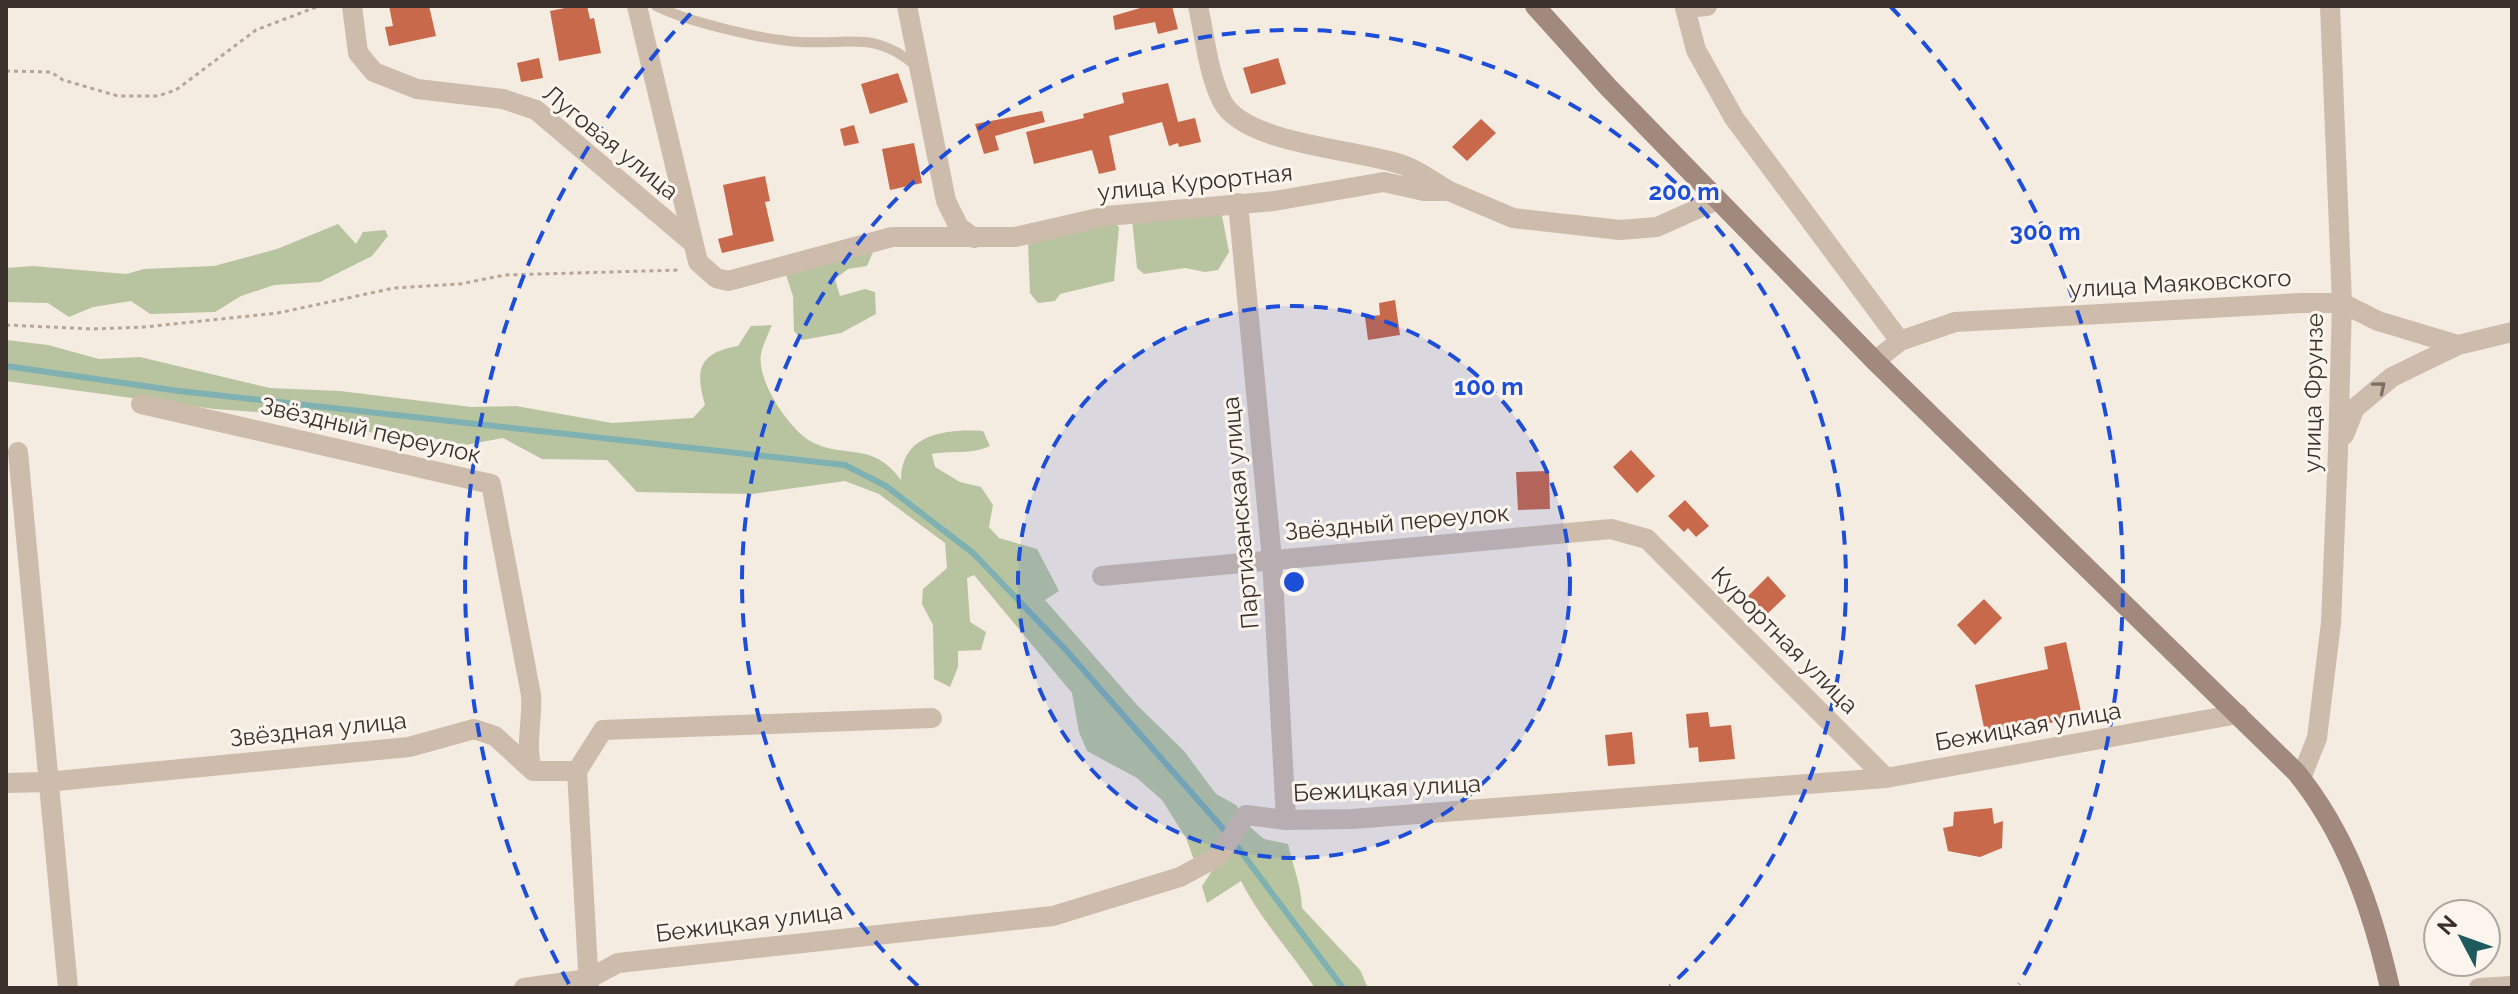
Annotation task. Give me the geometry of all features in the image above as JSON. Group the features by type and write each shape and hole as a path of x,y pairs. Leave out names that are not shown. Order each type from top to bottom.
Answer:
{"main road":[{"path":"1535,6 1717,200 1875,361 2301,778 2332,824 2358,876 2390,988"}],"street":[{"name":"Луговая улица","path":"352,6 358,53 374,72 417,89 503,99 536,110 696,253"},
{"path":"637,6 696,253"},
{"path":"907,6 946,201 959,227 974,238"},
{"path":"1198,6 1214,81 1223,103 1239,120 1344,154 1403,165 1449,191"},
{"path":"1707,6 1684,7 1696,50 1734,118 1900,341"},
{"name":"улица Фрунзе","path":"2301,778 2317,738 2330,638 2338,450 2342,303 2330,6"},
{"name":"улица Курортная","path":"696,253 716,278 728,281 892,237 1015,237 1107,216 1238,203 1384,182 1424,191 1449,191 1513,218 1620,230 1657,227 1717,200"},
{"name":"Партизанская улица","path":"1238,203 1272,559 1286,820"},
{"name":"улица Маяковского","path":"1875,361 1900,341 1955,322 2342,303 2378,321 2458,345"},
{"path":"2338,450 2355,408 2392,377 2458,345 2512,332"},
{"name":"Звёздный переулок","path":"141,404 491,484 531,695 533,729 528,757 533,771"},
{"path":"18,452 46,782 68,988"},
{"name":"Звёздный переулок","path":"1102,576 1611,529 1647,539"},
{"name":"Курортная улица","path":"1647,539 1886,778"},
{"name":"Бежицкая улица","path":"524,988 588,983 618,963 1053,916 1180,877 1219,856 1246,815 1286,820 1352,819 1886,778 2238,714"},
{"path":"588,983 577,771 603,730 932,718"},
{"name":"Звёздная улица","path":"6,783 46,782 409,747 474,729 495,736 533,771"},
{"path":"533,771 577,771"},
{"path":"2479,988 2512,986"}],"lane":[{"path":"656,6 757,35 800,42 884,43 920,69"}],"path":[{"path":"6,71 51,72 63,80 118,96 158,96 176,90 256,30 319,6"},
{"path":"6,325 94,329 144,327 278,313 394,288 470,283 505,275 675,272 696,253"}],"green space":[{"path":"1221,211 1229,252 1218,270 1205,272 1185,268 1144,274 1137,268 1132,219"},
{"path":"1101,212 1119,227 1114,281 1060,294 1055,301 1038,303 1030,293 1028,242"},
{"path":"338,224 356,244 363,232 385,230 388,236 372,256 320,282 274,285 241,296 215,312 150,314 131,301 93,307 69,317 48,303 6,302 6,268 33,266 126,274 144,269 214,266 277,249"},
{"path":"873,252 867,266 848,269 835,279 840,296 865,289 875,292 876,314 841,333 802,340 794,331 793,296 785,272"},
{"path":"772,325 761,354 764,377 776,404 794,427 812,442 869,455 880,460 901,480 903,464 917,443 941,433 983,431 990,446 932,454 935,467 960,482 981,487 993,505 989,527 999,538 1037,549 1059,591 1045,600 1137,705 1184,751 1216,794 1236,805 1250,827 1264,839 1288,844 1302,908 1360,970 1368,988 1315,988 1258,910 1241,881 1207,903 1202,886 1214,868 1194,860 1186,838 1162,800 1137,778 1087,751 1079,732 1072,693 974,575 967,578 970,622 986,632 981,650 958,651 958,667 950,687 934,679 933,625 922,604 923,589 947,568 945,543 879,494 845,481 752,494 637,492 607,460 542,459 503,438 465,445 421,436 379,434 283,414 214,409 6,381 6,340 48,345 99,359 140,357 270,388 340,391 471,407 516,406 612,423 693,418 705,405 700,373 707,359 715,353 738,346 751,326"}],"building":[{"path":"389,6 429,6 436,36 389,46 385,27 393,26"},
{"path":"587,6 590,19 594,18 601,53 559,61 550,11"},
{"path":"1147,6 1172,6 1178,29 1158,34 1155,22 1115,30 1113,16"},
{"path":"539,58 543,78 521,82 517,63"},
{"path":"1278,58 1286,84 1251,94 1243,68"},
{"path":"898,73 908,102 870,114 861,84"},
{"path":"1168,83 1178,122 1195,118 1201,142 1169,146 1162,122 1109,136 1116,170 1099,174 1092,150 1034,164 1026,132 1084,118 1083,114 1124,103 1122,93"},
{"path":"1042,111 1045,122 995,136 999,150 984,154 975,124"},
{"path":"1481,119 1496,133 1467,161 1452,147"},
{"path":"854,125 859,143 844,146 840,129"},
{"path":"914,143 922,183 890,190 882,149"},
{"path":"765,176 770,201 765,202 774,241 722,253 718,239 733,235 723,185"},
{"path":"1395,300 1400,335 1368,340 1365,317 1380,315 1379,303"},
{"path":"1631,450 1655,476 1637,493 1613,467"},
{"path":"1549,471 1550,509 1518,510 1516,472"},
{"path":"1685,500 1709,526 1696,537 1688,528 1684,532 1668,516"},
{"path":"1768,576 1786,596 1766,615 1748,596"},
{"path":"1984,599 2002,618 1975,645 1957,625"},
{"path":"2066,642 2082,716 1986,737 1975,685 2048,669 2044,647"},
{"path":"1708,712 1710,727 1731,725 1735,759 1699,762 1698,747 1689,748 1686,714"},
{"path":"1632,732 1635,764 1608,766 1605,735"},
{"path":"1992,808 1994,824 2003,821 2002,848 1980,857 1948,851 1943,828 1953,826 1954,812"}],"waterway":[{"path":"6,366 179,391 845,465 886,486 973,553 1065,649 1227,833 1343,988"}]}
